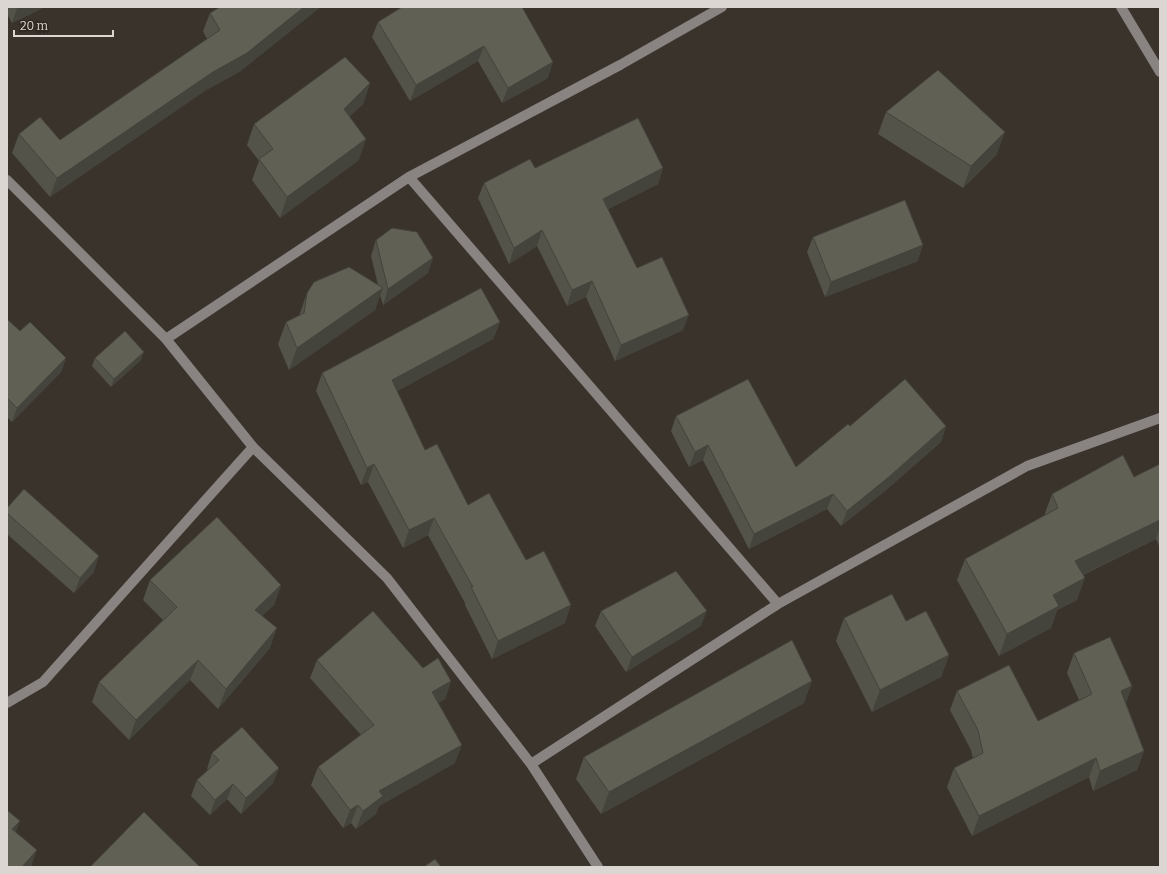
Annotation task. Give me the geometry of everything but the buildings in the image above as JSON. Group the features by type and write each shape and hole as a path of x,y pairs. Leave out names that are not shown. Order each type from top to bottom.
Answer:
{"street":[{"path":"166,339 409,177 620,65 722,7"},
{"path":"1121,7 1160,72"},
{"path":"409,177 778,604"},
{"path":"7,180 166,339 253,447 386,578 531,764 598,867"},
{"path":"531,764 778,604 1027,466 1160,418"},
{"path":"7,703 43,682 253,447"}]}
